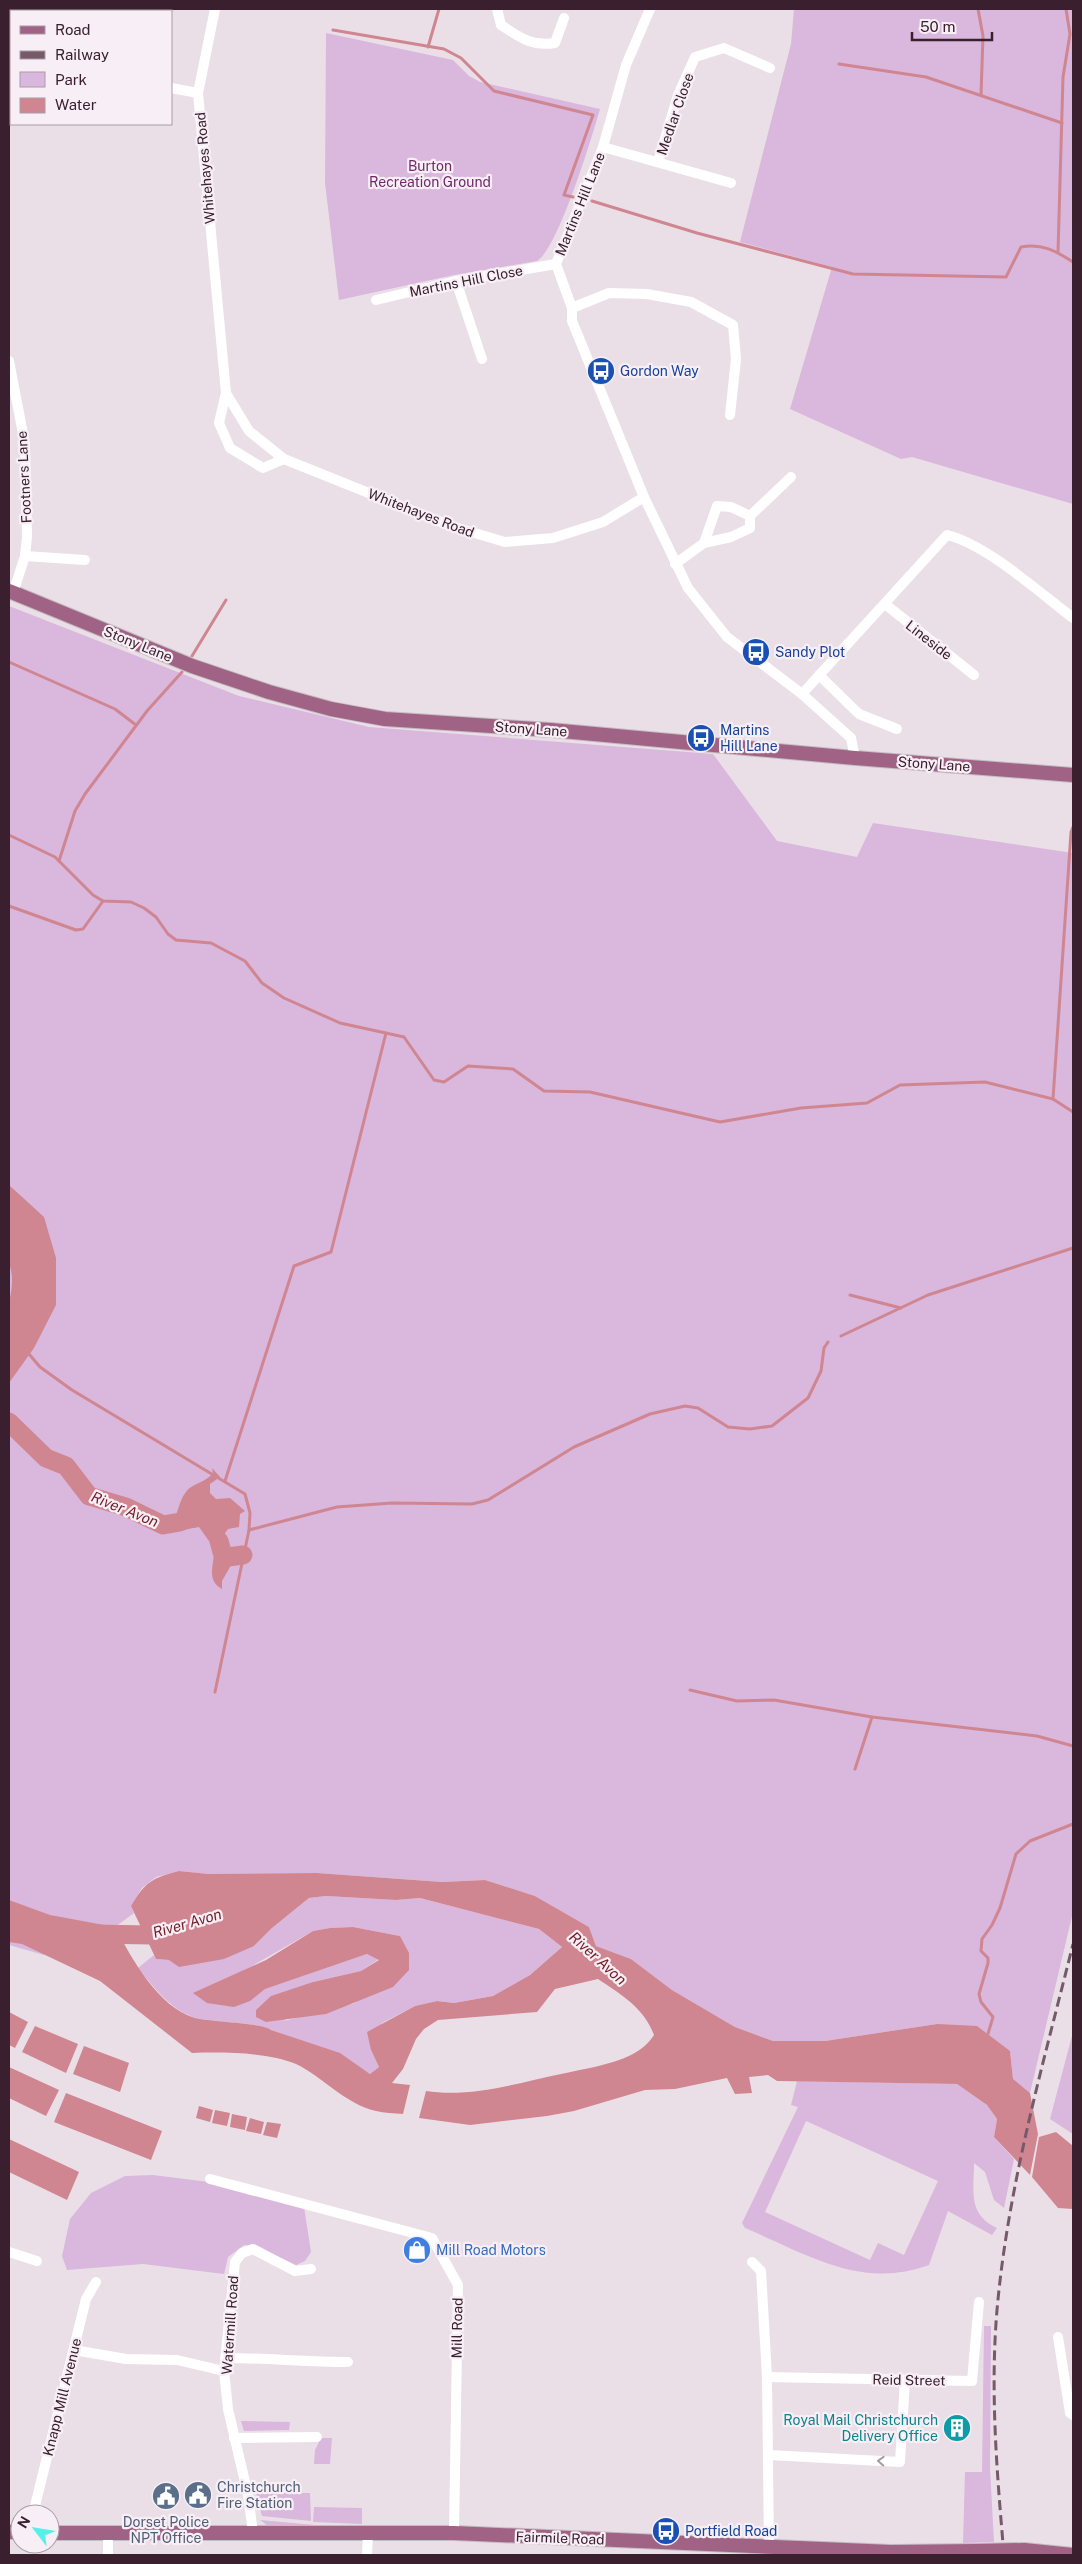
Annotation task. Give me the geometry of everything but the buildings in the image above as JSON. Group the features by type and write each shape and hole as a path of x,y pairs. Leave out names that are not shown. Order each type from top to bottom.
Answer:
{"main road":[{"name":"Stony Lane","path":"11,592 192,666 268,692 331,709 385,719 551,730 854,758 1073,775"},
{"name":"Fairmile Road","path":"60,2533 108,2535 253,2533 454,2534 709,2550 769,2547 891,2554 1024,2550 1073,2555"}],"street":[{"name":"Whitehayes Road","path":"215,9 198,93 226,393 218,423 230,448 263,468 284,459"},
{"path":"497,9 501,25 524,41 541,45 555,43 564,18"},
{"name":"Martins Hill Lane","path":"650,9 626,65 602,147 556,264 572,308 572,321 644,497 688,588 727,637 802,694 851,738 854,758"},
{"name":"Medlar Close","path":"658,162 678,95 695,57 724,48 770,68"},
{"name":"Whitehayes Road","path":"172,88 198,93"},
{"path":"602,147 731,183"},
{"name":"Martins Hill Close","path":"376,300 456,281 556,264"},
{"path":"456,281 482,359"},
{"path":"572,308 609,293 647,294 691,302 733,325 736,359 730,415"},
{"name":"Footners Lane","path":"9,361 25,444 25,556 11,592"},
{"name":"Whitehayes Road","path":"226,393 249,431 284,459 451,526 506,542 553,538 603,522 644,497"},
{"path":"675,564 704,543 731,537 750,528 750,516 791,477"},
{"path":"704,543 717,506 731,507 750,516"},
{"path":"802,694 947,535 964,539 982,550 1073,618"},
{"path":"25,556 85,560"},
{"name":"Lineside","path":"885,604 974,675"},
{"path":"819,675 859,714 897,729"},
{"name":"Mill Road","path":"210,2179 432,2238 458,2285 454,2534"},
{"name":"Watermill Road","path":"253,2533 248,2495 228,2409 224,2371 234,2267 238,2256 247,2250 253,2249 295,2271 311,2269"},
{"path":"9,2252 36,2261"},
{"path":"752,2262 761,2271 767,2377 769,2547"},
{"name":"Knapp Mill Avenue","path":"36,2504 86,2299 96,2282"},
{"name":"Reid Street","path":"767,2377 972,2381 979,2302"},
{"path":"1058,2337 1070,2413 1073,2415"},
{"path":"74,2350 126,2359 177,2360 224,2371"},
{"path":"226,2358 348,2362"},
{"path":"769,2455 900,2462 906,2380"},
{"path":"234,2438 317,2437"},
{"path":"367,2555 368,2534"},
{"path":"108,2535 108,2555"}],"green space":[{"path":"794,9 1073,9 1073,504 912,457 901,459 790,409 832,267 740,242 791,44"},
{"name":"Burton Recreation Ground","path":"326,33 453,60 469,76 480,82 600,109 564,215 555,236 537,261 454,275 339,300 325,183"},
{"path":"9,606 239,696 369,727 713,754 777,841 857,857 873,823 1073,853 1073,1912 1030,2093 1013,2080 1010,2051 937,2024 825,2041 773,2041 735,2027 672,1990 631,1959 596,1946 589,1927 535,1896 485,1880 442,1882 317,1873 209,1874 179,1871 156,1877 142,1888 131,1906 134,1913 115,1927 62,1918 44,1955 9,1945"},
{"path":"326,1896 396,1900 420,1898 539,1929 562,1947 530,1975 493,1996 454,2003 437,2001 415,2006 382,2023 371,2050 379,2067 370,2074 334,2055 266,2028 187,2015 171,2004 138,1968 154,1955 156,1959 169,1960 254,1946 272,1928 309,1898","holes":["353,1927 400,1936 355,2003 284,2021 313,1982 361,1971 379,1959 367,1954 264,1989 238,1974 313,1931"]},
{"path":"1073,2032 1073,2134 1050,2119"},
{"path":"797,2081 957,2084 987,2105 997,2119 994,2137 1014,2159 1004,2208 994,2200 985,2172 974,2163 974,2200 981,2216 997,2228 992,2235 948,2211 929,2265 904,2272 880,2273 857,2271 835,2266 745,2228 742,2223 798,2107 791,2105","holes":["806,2121 938,2181 904,2255 878,2243 870,2260 765,2212"]},
{"path":"153,2175 209,2182 304,2207 311,2252 305,2261 296,2265 256,2246 244,2245 228,2257 224,2274 143,2264 67,2270 62,2256 70,2219 91,2193 125,2176"},
{"path":"984,2326 991,2326 990,2468 994,2542 963,2543 965,2472 982,2472"},
{"path":"241,2421 290,2422 289,2430 244,2431"},
{"path":"321,2438 332,2438 330,2464 314,2464 315,2450"},
{"path":"256,2493 310,2493 311,2521 262,2516"},
{"path":"314,2507 362,2508 362,2524 313,2522"},
{"path":"260,2520 326,2526 268,2526"}],"water":[{"path":"9,1185 44,1217 56,1258 56,1305 34,1348 9,1383 9,1302 12,1273 9,1264"},
{"path":"212,1468 220,1477 210,1484 210,1493 216,1499 230,1498 245,1511 240,1514 239,1527 228,1529 223,1536 224,1546 234,1555 234,1560 222,1581 222,1589 217,1585 212,1576 214,1548 199,1527 169,1531 153,1524 157,1520 175,1520 186,1492 189,1488 211,1475 213,1473"},
{"path":"179,1871 209,1874 317,1873 442,1882 485,1880 535,1896 589,1927 596,1946 631,1959 672,1990 735,2027 773,2041 825,2041 937,2024 977,2026 1010,2051 1013,2079 1030,2093 1038,2134 1030,2175 994,2137 997,2119 987,2105 957,2084 777,2081 768,2075 749,2077 752,2093 735,2094 727,2078 675,2089 645,2090 574,2111 547,2116 470,2125 419,2118 426,2091 460,2093 511,2085 606,2064 641,2049 654,2035 650,2025 631,2003 598,1979 555,1989 537,2012 438,2020 424,2029 416,2039 403,2069 392,2083 410,2085 403,2114 379,2112 354,2103 306,2069 285,2060 259,2055 192,2053 100,1981 22,1944 9,1942 9,1900 50,1915 115,1927 138,1967 158,1993 169,2004 182,2012 195,2018 266,2028 340,2053 370,2074 379,2067 371,2050 367,2032 415,2006 437,2001 454,2003 493,1996 530,1975 562,1947 539,1929 420,1898 396,1900 326,1896 309,1898 272,1928 254,1946 224,1959 179,1967 169,1960 156,1959 131,1906 150,1882"},
{"path":"353,1927 400,1936 409,1953 409,1970 393,1987 326,2014 266,2022 256,2017 256,2010 271,1996 313,1982 361,1971 379,1960 367,1954 265,1989 250,2001 234,2007 207,2003 193,1993 266,1960 313,1931"},
{"path":"9,2012 28,2022 15,2048 9,2045"},
{"path":"35,2026 78,2044 66,2073 22,2052"},
{"path":"84,2046 129,2063 120,2092 73,2074"},
{"path":"9,2067 59,2090 46,2116 9,2098"},
{"path":"66,2093 162,2131 151,2160 54,2122"},
{"path":"199,2106 213,2110 210,2122 196,2118"},
{"path":"215,2110 230,2113 227,2126 212,2123"},
{"path":"232,2114 247,2117 245,2130 230,2127"},
{"path":"250,2118 264,2122 261,2134 246,2131"},
{"path":"267,2122 281,2124 277,2138 263,2135"},
{"path":"1056,2132 1073,2146 1073,2209 1058,2208 1032,2177 1039,2137"},
{"path":"9,2139 79,2172 67,2200 9,2172"}],"waterway":[{"path":"428,47 439,9"},
{"path":"978,9 983,36 981,95"},
{"path":"1058,252 1063,77 1070,34 1066,9"},
{"path":"333,30 444,49 461,58 494,91 593,115 564,195 573,197"},
{"path":"839,64 926,77 1062,123"},
{"path":"592,201 697,233 853,274 1006,277 1021,247 1029,246 1048,249 1061,254 1073,262"},
{"path":"192,656 226,600"},
{"path":"9,662 115,709 136,725"},
{"path":"59,861 75,811 85,794 147,711 182,672"},
{"path":"1053,1099 1071,832 1073,827"},
{"path":"9,835 55,857 93,895 103,901 131,902 144,908 156,917 168,934 176,940 211,943 245,961 262,983 284,998 340,1023 404,1037 434,1080 444,1082 468,1066 513,1069 544,1091 590,1092 720,1122 801,1108 867,1103 900,1085 985,1082 1053,1099 1073,1112"},
{"path":"9,906 76,930 83,929 103,901"},
{"path":"225,1481 294,1266 331,1252 386,1033"},
{"path":"841,1336 928,1295 1073,1248"},
{"path":"850,1295 901,1308"},
{"path":"249,1530 337,1507 392,1503 472,1504 488,1500 574,1447 650,1414 685,1406 698,1408 728,1427 750,1429 772,1426 808,1398 821,1371 824,1348 828,1342"},
{"path":"29,1354 40,1367 72,1390 245,1494 250,1513 249,1530 215,1692"},
{"name":"River Avon","path":"9,1422 46,1458 66,1466 89,1496 126,1507 163,1525 180,1522"},
{"name":"River Avon","path":"219,1541 222,1552 228,1557 243,1555"},
{"path":"690,1690 737,1701 774,1700 872,1717 1037,1736 1073,1746"},
{"path":"855,1769 872,1717"},
{"path":"987,2037 993,2017 981,2002 979,1994 988,1963 988,1958 981,1951 982,1939 992,1925 1000,1908 1016,1854 1030,1841 1073,1824"},
{"name":"River Avon","path":"93,1934 152,1935 167,1930"}],"railway":[{"path":"1004,2555 994,2402 995,2341 1002,2263 1009,2217 1028,2126 1073,1944"}],"place":[{"name":"Gordon Way","path":"601,371"},
{"name":"Sandy Plot","path":"756,652"},
{"name":"Martins Hill Lane","path":"701,738"},
{"name":"Mill Road Motors","path":"417,2250"},
{"name":"Royal Mail Christchurch Delivery Office","path":"957,2428"},
{"name":"Christchurch Fire Station","path":"198,2495"},
{"name":"Dorset Police NPT Office","path":"166,2496"},
{"name":"Portfield Road","path":"666,2531"}]}
